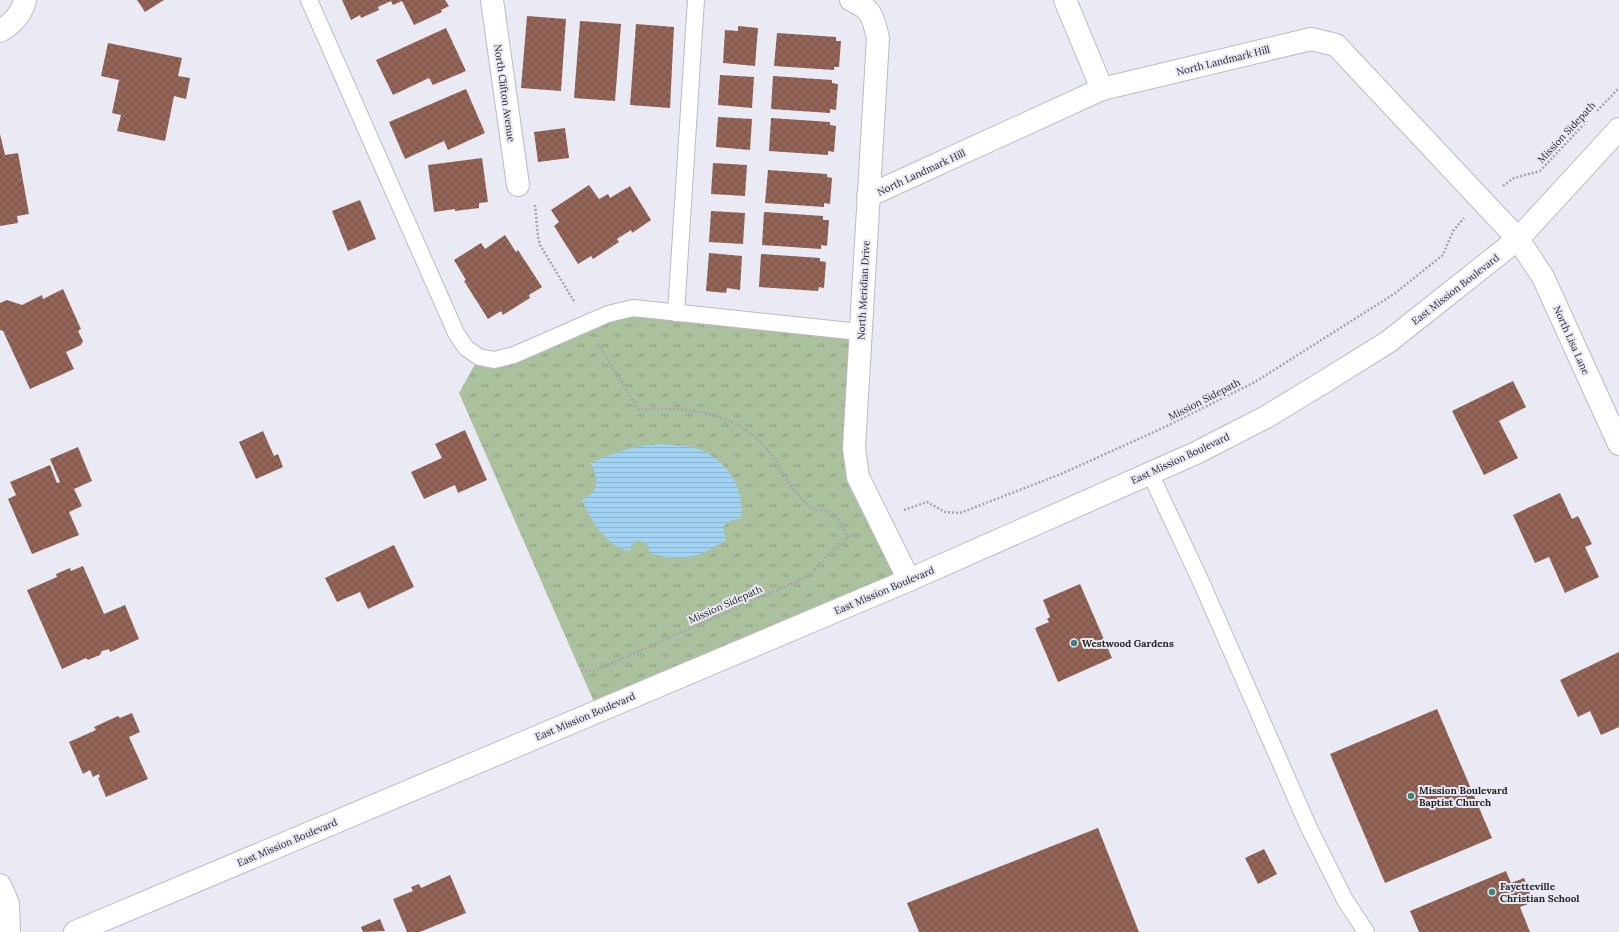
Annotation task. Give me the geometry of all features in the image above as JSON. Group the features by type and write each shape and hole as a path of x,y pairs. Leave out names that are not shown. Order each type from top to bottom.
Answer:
{"street":[{"path":"0,31 14,21 23,7 25,0"},
{"name":"North Clifton Avenue","path":"492,0 518,185"},
{"name":"North Meridian Drive","path":"851,0 863,5 873,18 878,38 854,448 858,477 908,580"},
{"path":"1066,0 1102,89"},
{"name":"North Landmark Hill","path":"868,196 1102,89 1311,39 1336,45 1518,239"},
{"name":"East Mission Boulevard","path":"75,932 908,580 1196,453 1266,417 1388,342 1518,239 1619,129"},
{"name":"North Lisa Lane","path":"1518,239 1543,277 1619,444"},
{"path":"0,885 8,904 9,932"}],"lane":[{"path":"309,0 456,333 466,348 479,357 494,360 514,355 608,314 633,308 860,332"},
{"path":"676,313 696,0"},
{"path":"1150,473 1202,584 1309,828 1345,900 1366,932"}],"path":[{"name":"Mission Sidepath","path":"1499,189 1514,178 1540,171 1619,88"},
{"path":"518,185 535,195 540,245 581,313 586,324 639,410 663,408 694,410 715,416 750,433 765,447 796,493 814,509 825,510 834,514 848,537"},
{"name":"Mission Sidepath","path":"906,509 926,502 945,512 960,513 1061,474 1165,427 1255,382 1394,294 1444,255 1452,231 1467,215"},
{"name":"Mission Sidepath","path":"581,670 594,671 809,576 834,548 848,537 862,530"}],"green space":[{"path":"633,308 860,332 854,448 909,580 598,711 459,393 479,357 494,360"}],"water":[{"path":"659,444 689,447 698,449 708,454 718,460 726,468 737,487 742,508 741,519 731,520 723,527 726,540 697,555 680,558 660,556 649,553 647,545 641,541 635,541 630,551 621,548 613,544 600,532 582,500 592,492 596,484 591,463 624,450"}],"building":[{"path":"137,0 164,0 145,12"},
{"path":"342,0 445,0 449,6 441,10 442,12 414,25 402,1 393,5 391,1 378,7 379,10 361,18 360,15 351,20"},
{"path":"527,16 566,19 561,91 521,88"},
{"path":"580,21 621,24 615,101 574,98"},
{"path":"636,24 674,27 670,108 630,105"},
{"path":"738,26 758,28 755,66 723,63 725,30 738,31"},
{"path":"446,28 466,71 433,85 429,78 393,95 376,60"},
{"path":"777,33 836,37 836,41 841,41 839,67 834,67 834,70 774,66"},
{"path":"108,43 182,58 178,76 190,78 186,99 174,96 165,141 117,131 121,115 112,113 119,80 101,76"},
{"path":"720,75 754,77 752,108 718,105"},
{"path":"773,76 832,80 832,83 838,84 836,110 830,109 830,113 771,109"},
{"path":"466,89 485,133 448,150 444,141 405,159 389,122"},
{"path":"718,117 752,119 750,150 716,147"},
{"path":"771,118 830,122 830,125 836,126 834,152 828,151 828,155 769,151"},
{"path":"565,128 569,158 538,162 534,132"},
{"path":"0,134 5,155 18,153 29,214 17,216 18,223 0,226"},
{"path":"482,158 488,202 479,203 479,208 434,212 428,165"},
{"path":"713,163 747,165 745,196 711,194"},
{"path":"768,170 827,174 827,177 832,178 830,204 824,203 824,207 765,203"},
{"path":"589,185 599,199 608,194 610,198 630,186 651,220 632,233 631,230 617,239 619,242 593,259 591,256 578,264 554,226 559,222 551,210"},
{"path":"360,200 376,239 348,251 332,211"},
{"path":"711,211 745,213 743,244 709,242"},
{"path":"764,212 823,216 823,220 829,220 827,246 821,245 821,249 762,245"},
{"path":"505,235 516,252 518,250 542,287 529,295 530,298 503,315 501,311 488,319 464,281 466,280 454,260 481,243 485,249"},
{"path":"709,253 742,256 740,290 727,288 726,293 706,291"},
{"path":"761,254 820,258 820,261 826,262 824,288 819,287 818,291 759,287"},
{"path":"63,289 81,329 78,331 83,341 81,345 66,352 74,369 30,389 3,331 0,330 0,303 7,300 22,305 42,295 43,299"},
{"path":"1513,381 1526,407 1499,421 1518,458 1484,475 1452,411"},
{"path":"465,430 487,480 458,493 455,485 424,499 411,472 442,458 435,444"},
{"path":"263,431 274,456 278,454 283,467 256,479 239,442"},
{"path":"78,447 92,481 74,489 82,506 69,512 79,535 32,554 8,499 16,495 10,482 50,465 57,483 60,482 50,459"},
{"path":"1560,493 1572,519 1578,516 1592,544 1585,547 1599,577 1565,593 1549,557 1535,563 1513,515"},
{"path":"394,545 414,587 368,609 360,592 337,602 325,578"},
{"path":"83,566 104,614 125,605 139,639 110,652 109,649 102,651 100,655 88,660 86,658 62,669 27,590 57,577 56,574 70,568 71,571"},
{"name":"Westwood Gardens","path":"1080,584 1112,658 1058,682 1035,628 1049,622 1047,619 1050,617 1043,600"},
{"path":"1619,652 1619,727 1601,735 1590,711 1578,717 1560,680"},
{"name":"Mission Boulevard Baptist Church","path":"1437,709 1492,838 1385,883 1330,754"},
{"path":"132,713 140,732 129,737 148,779 106,797 98,778 100,777 99,774 93,777 90,770 83,774 69,742 96,730 94,727 118,716 120,718"},
{"path":"1098,828 1139,932 919,932 907,903"},
{"path":"1264,849 1277,874 1258,884 1245,858"},
{"name":"Fayetteville Christian School","path":"1506,871 1511,883 1524,878 1533,902 1520,907 1530,932 1419,932 1410,911"},
{"path":"450,875 466,913 420,932 407,932 393,899 413,891 411,887 419,884 421,888"},
{"path":"380,919 385,931 363,932 361,927"}],"place":[{"name":"Westwood Gardens","path":"1074,643"},
{"name":"Mission Boulevard Baptist Church","path":"1411,796"},
{"name":"Fayetteville Christian School","path":"1492,892"}]}
